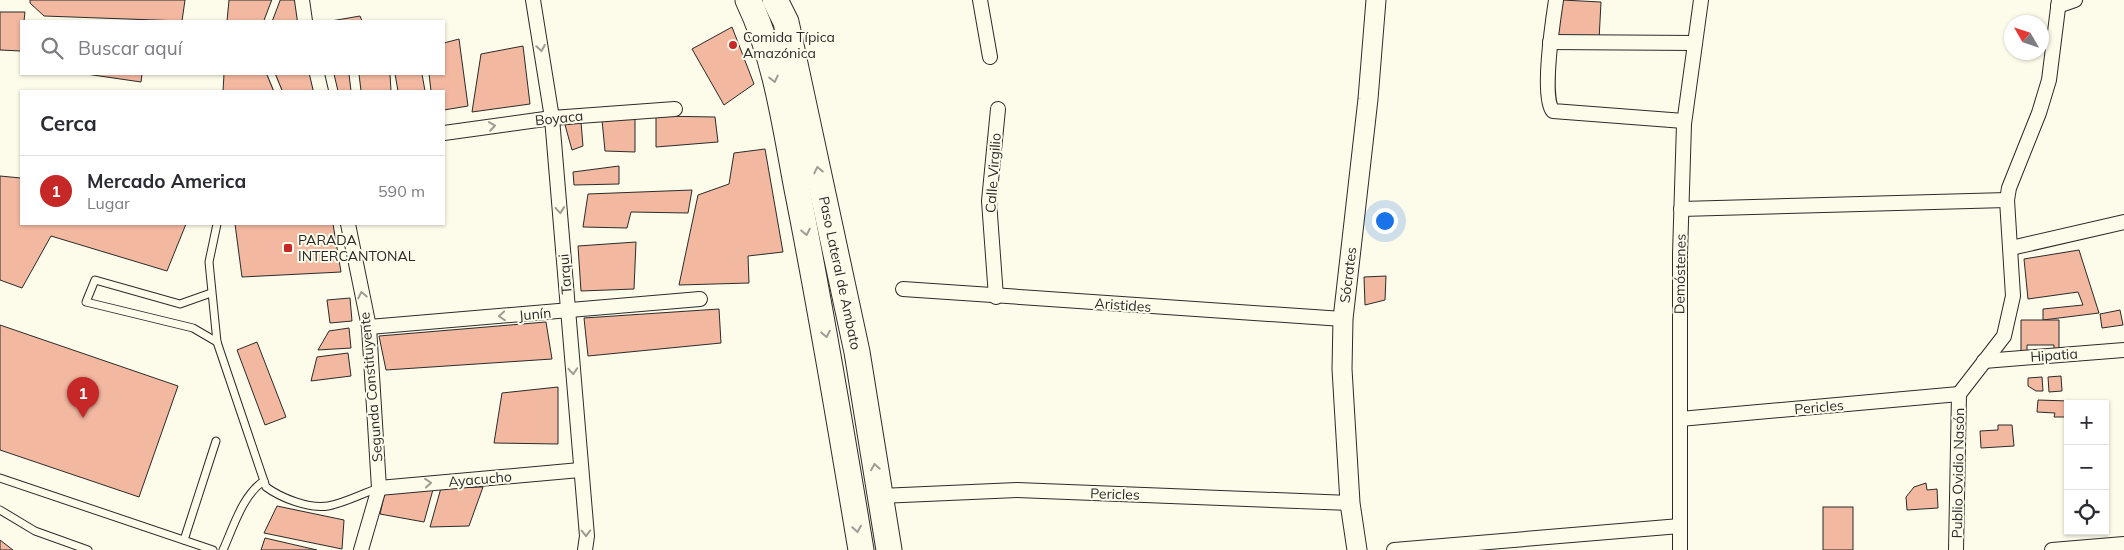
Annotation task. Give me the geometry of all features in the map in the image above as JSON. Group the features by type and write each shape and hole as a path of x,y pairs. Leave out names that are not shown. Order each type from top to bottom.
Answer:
{"highway":[{"name":"Paso Lateral de Ambato","path":"748,0 762,29 783,115 830,358 861,550"},
{"name":"Paso Lateral de Ambato","path":"775,0 786,22 857,352 889,550"}],"street":[{"path":"302,0 305,20"},
{"name":"Tarqui","path":"534,0 552,118 587,536 585,550"},
{"path":"980,0 990,57"},
{"name":"Sócrates","path":"1357,550 1350,503 1342,369 1343,319 1368,99 1376,0"},
{"path":"1556,0 1550,42 1548,104 1553,112 1684,121"},
{"name":"Demóstenes","path":"1680,550 1681,209 1684,121 1701,0"},
{"path":"2058,3 2075,0"},
{"name":"Publio Ovidio Nasón","path":"1956,550 1959,394 2004,336 2013,296 2007,200 2009,188 2039,113 2049,80 2058,3"},
{"path":"1550,42 1695,43"},
{"path":"317,75 321,90"},
{"name":"Boyaca","path":"445,133 552,118 675,108"},
{"name":"Calle Virgilio","path":"996,297 989,201 998,109"},
{"path":"1681,209 2007,200"},
{"path":"2011,248 2124,222"},
{"name":"Segunda Constituyente","path":"348,225 369,327 379,488 361,550"},
{"name":"Aristides","path":"902,289 996,297 1343,319"},
{"name":"Junín","path":"369,327 700,299"},
{"name":"Hipatia","path":"1984,361 2124,350"},
{"name":"Pericles","path":"1680,419 1959,394"},
{"name":"Ayacucho","path":"379,488 580,470"},
{"name":"Pericles","path":"880,496 1018,490 1350,503"},
{"path":"1394,550 1680,526"},
{"path":"2052,550 2124,544"}],"lane":[{"path":"268,20 276,0"},
{"path":"271,75 278,90"},
{"path":"217,225 209,262 217,342 266,487 279,497 296,502 327,506 379,488"},
{"path":"212,293 180,304 95,280 86,302 193,328 217,342"},
{"path":"184,540 216,441"},
{"path":"0,478 213,550"},
{"path":"223,550 245,504 256,486 264,481"},
{"path":"0,510 35,532 88,550"}],"building":[{"path":"30,0 185,0 182,20 44,16 30,3"},
{"path":"229,0 296,0 300,20 227,20"},
{"path":"1562,0 1601,2 1599,40 1556,36"},
{"path":"0,12 25,12 24,20 20,20 20,51 0,50"},
{"path":"360,16 362,20 337,20"},
{"path":"732,27 754,84 724,105 692,49"},
{"path":"459,39 468,106 445,110 445,90 431,90 429,75 445,75 445,43"},
{"path":"523,46 530,104 472,112 481,54"},
{"path":"93,75 142,75 141,82"},
{"path":"224,75 311,75 314,90 223,90"},
{"path":"334,75 349,75 351,90 338,90"},
{"path":"359,75 390,75 391,90 361,90"},
{"path":"395,75 422,75 425,90 398,90"},
{"path":"656,116 715,117 718,142 656,147"},
{"path":"635,118 635,152 605,151 602,120"},
{"path":"581,122 583,146 572,150 565,125"},
{"path":"765,149 783,252 748,256 749,283 679,285 698,195 729,184 734,153"},
{"path":"619,166 619,184 574,185 573,172"},
{"path":"0,176 20,178 20,225 186,225 167,271 51,236 22,288 0,280"},
{"path":"692,190 688,213 631,212 627,228 583,227 588,194"},
{"name":"PARADA INTERCANTONAL","path":"235,225 333,225 341,272 242,277"},
{"path":"636,242 634,289 581,291 578,246"},
{"path":"2079,250 2099,313 2043,320 2043,309 2083,305 2078,292 2028,299 2024,259"},
{"path":"1386,276 1385,300 1365,305 1364,277"},
{"path":"350,298 352,321 330,323 327,300"},
{"path":"719,309 721,343 588,356 584,318"},
{"path":"2120,310 2123,325 2102,328 2100,314"},
{"path":"2021,320 2059,320 2059,350 2054,350 2054,345 2027,345 2027,355 2021,355"},
{"path":"546,322 552,359 386,370 379,336"},
{"path":"0,325 178,386 139,497 0,450"},
{"path":"349,328 351,348 318,350 329,331"},
{"path":"257,342 286,417 265,425 237,350"},
{"path":"348,353 351,376 311,381 317,357"},
{"path":"2061,376 2062,391 2049,392 2048,377"},
{"path":"2042,377 2043,391 2036,391 2028,386 2028,378"},
{"path":"558,387 558,444 494,443 502,393"},
{"path":"2038,400 2064,401 2064,417 2054,417 2055,413 2037,412"},
{"path":"1998,425 2012,425 2014,446 1981,448 1980,431 1998,430"},
{"path":"1926,483 1927,490 1937,489 1938,508 1907,510 1906,497 1914,487"},
{"path":"434,486 424,522 380,514 385,492"},
{"path":"483,487 469,526 430,527 441,488"},
{"path":"277,506 344,520 342,549 264,533"},
{"path":"1823,507 1853,507 1853,550 1823,550"},
{"path":"265,538 317,550 261,550"},
{"path":"0,540 13,550 0,550"}],"place":[{"name":"Comida Típica Amazónica","path":"733,45"},
{"name":"PARADA INTERCANTONAL","path":"288,248"},
{"name":"Mercado America","path":"83,418"}]}
